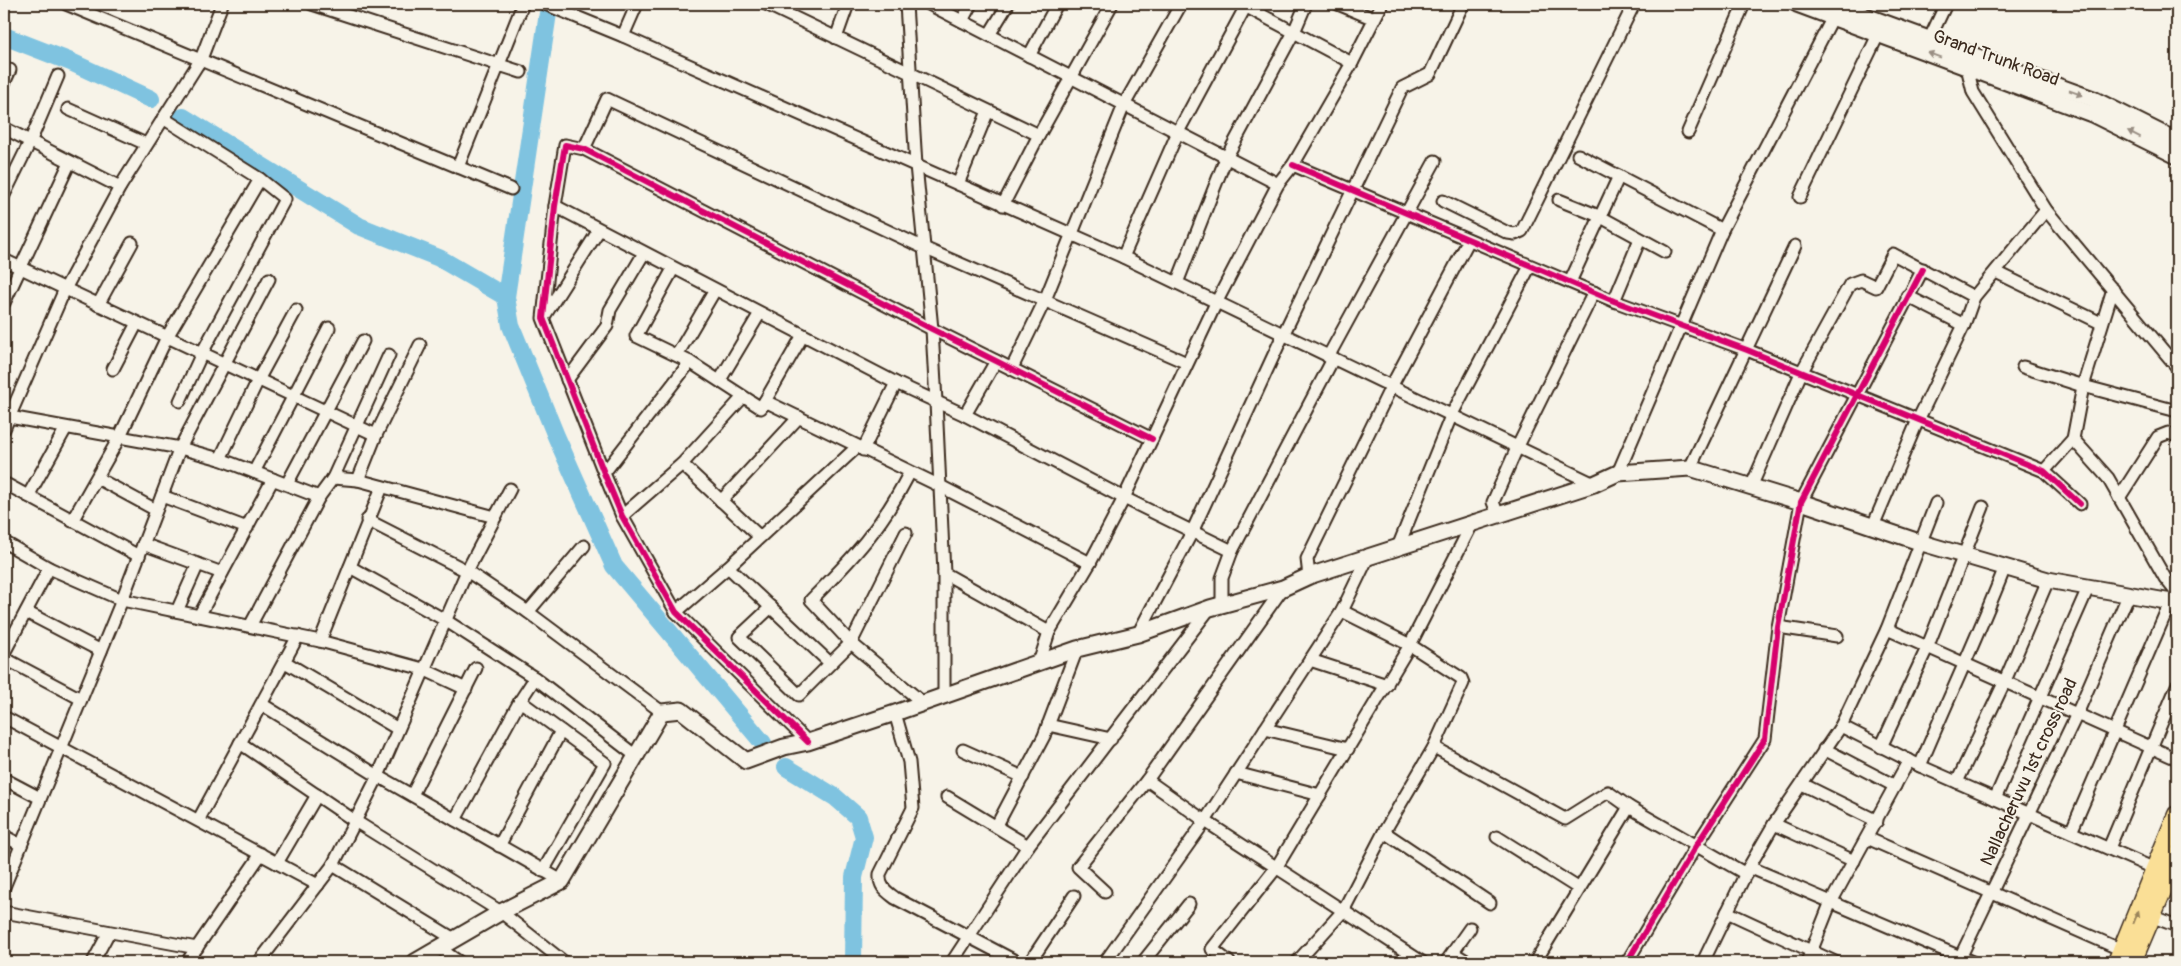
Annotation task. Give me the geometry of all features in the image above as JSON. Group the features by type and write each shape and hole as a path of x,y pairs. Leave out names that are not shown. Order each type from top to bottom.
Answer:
{"main road":[{"name":"Grand Trunk Road","path":"1798,4 1833,11 1929,40 1969,61 2092,114 2177,156"},
{"name":"Grand Trunk Road","path":"1833,11 1878,35 2093,99 2177,141"},
{"path":"415,962 501,912 562,881 662,712 681,710 746,761 784,747 808,742 895,713 1077,649 1138,634 1216,606 1284,588 1309,576 1594,484 1618,473 1690,468 1801,502 1922,543 2048,580 2128,596 2175,600"},
{"path":"2124,958 2155,869 2177,816"},
{"path":"2124,958 2151,916 2177,856"}],"street":[{"path":"66,4 511,189"},
{"path":"4,429 7,417 65,288 120,187 201,59 222,4"},
{"path":"312,4 522,72"},
{"path":"458,167 523,4"},
{"path":"545,4 623,36 1123,257 1594,484"},
{"path":"623,36 637,4"},
{"path":"766,4 788,9 836,38 1039,135"},
{"path":"836,38 848,4"},
{"path":"906,4 916,165 932,329 944,573 944,696"},
{"path":"929,4 1278,184"},
{"path":"962,21 971,4"},
{"path":"989,35 1008,4"},
{"path":"1029,56 1057,4"},
{"path":"1003,205 1039,135 1112,4"},
{"path":"1012,368 1045,300 1124,105 1181,4"},
{"path":"1177,283 1226,158 1294,32 1306,4"},
{"path":"1338,4 1374,20"},
{"path":"1039,663 1049,632 1090,564 1124,498 1216,303 1278,184 1293,165 1352,63 1382,4"},
{"path":"1138,634 1192,532 1283,335 1402,88 1430,74 1463,4"},
{"path":"1443,201 1508,233 1516,234 1522,231 1634,4"},
{"path":"1688,132 1744,4"},
{"path":"1929,40 1946,4"},
{"path":"1123,257 1178,132 1245,5 1352,63"},
{"path":"1618,473 1722,230 1833,11"},
{"path":"1800,197 1878,35"},
{"path":"1969,61 1973,92 2046,210 2177,367"},
{"path":"4,83 10,70"},
{"path":"4,195 30,142 58,76"},
{"path":"584,149 607,99 924,248 1188,363"},
{"path":"68,109 146,144"},
{"path":"958,184 988,111"},
{"path":"163,118 260,179 285,199 202,353 180,401"},
{"path":"4,128 120,187"},
{"path":"808,742 676,612 622,516 604,473 543,318 555,206 565,145 584,149 932,329 1152,439"},
{"path":"1578,155 1722,230"},
{"path":"952,962 1028,846 1216,606 1222,578 1232,551 1330,358 1435,161"},
{"path":"4,303 70,162"},
{"path":"1293,165 1614,301 1746,350 1855,396 2044,471 2080,504"},
{"path":"1570,282 1619,176"},
{"path":"72,521 119,438 167,337 260,179"},
{"path":"1559,200 1599,216 1665,252"},
{"path":"555,206 673,269 896,383 965,415 1124,498 1232,551"},
{"path":"1873,526 1918,420 1964,325 1974,298 2046,210"},
{"path":"543,318 599,230"},
{"path":"1614,301 1640,239"},
{"path":"1309,576 1307,559 1391,387 1469,240"},
{"path":"98,305 132,244"},
{"path":"1690,468 1796,246"},
{"path":"567,380 607,326 610,310 644,253"},
{"path":"1751,487 1801,373 1850,284 1861,280 1876,287 1893,254 1974,298"},
{"path":"4,260 376,435"},
{"path":"1398,547 1451,416 1530,266"},
{"path":"673,269 636,336 690,362 761,408 803,335"},
{"path":"1627,962 1696,846 1765,739 1778,627 1801,502 1907,296 1923,269"},
{"path":"1996,272 2101,323"},
{"path":"4,887 122,600 180,448 269,279"},
{"path":"2044,471 2073,439 2083,386 2113,289"},
{"path":"677,355 715,290"},
{"path":"1498,516 1494,502 1517,448 1594,292"},
{"path":"1907,296 1964,325"},
{"path":"220,459 258,380 296,310"},
{"path":"720,380 760,313"},
{"path":"113,369 137,323"},
{"path":"254,472 329,328"},
{"path":"287,484 363,341"},
{"path":"358,480 376,435 420,345"},
{"path":"250,626 319,497 333,478 388,356"},
{"path":"965,415 996,360"},
{"path":"604,473 690,362"},
{"path":"2023,367 2083,386 2177,411"},
{"path":"676,612 860,448 896,383"},
{"path":"622,516 682,464 743,397"},
{"path":"766,400 940,486 1090,564"},
{"path":"721,501 800,416"},
{"path":"7,417 180,448 220,459 319,497"},
{"path":"28,496 66,428"},
{"path":"2119,498 2158,437 2168,433 2177,436"},
{"path":"2071,832 2114,731 2175,600 2165,578 2108,478 2073,439"},
{"path":"682,464 760,538"},
{"path":"910,472 879,526 848,563 812,600 851,643 923,703"},
{"path":"97,478 156,510"},
{"path":"333,478 358,480 495,517"},
{"path":"199,616 273,479"},
{"path":"4,483 139,556"},
{"path":"320,641 367,520 382,487"},
{"path":"259,962 333,865 378,776 423,669 468,571 510,489"},
{"path":"162,496 247,528"},
{"path":"1706,961 1747,871 1774,824 1841,726 1887,629 1936,504"},
{"path":"1881,747 1927,648 1965,555 1982,507"},
{"path":"367,520 468,571 528,612 662,712"},
{"path":"1229,962 1212,949 1276,868 1410,645 1472,524"},
{"path":"771,607 739,636 799,695 851,643 906,534"},
{"path":"4,544 50,568 122,600 320,641 423,669 466,688"},
{"path":"143,544 222,573"},
{"path":"528,612 584,546"},
{"path":"1111,960 1205,822 1342,610 1368,557"},
{"path":"177,611 198,564"},
{"path":"728,566 830,663"},
{"path":"350,567 445,620 535,678 636,756"},
{"path":"1920,766 1962,664 1983,623 2005,567"},
{"path":"4,653 50,568"},
{"path":"944,573 1049,632"},
{"path":"1957,782 2004,682 2048,580"},
{"path":"1105,892 1078,867 1146,780 1284,588"},
{"path":"1995,799 2088,588"},
{"name":"Nallacheruvu 1st cross road","path":"1959,960 2077,714 2128,596"},
{"path":"1297,962 1343,911 1384,832 1434,747 1462,683 1461,678 1410,645 1342,610"},
{"path":"26,612 100,651"},
{"path":"1778,627 1837,636"},
{"path":"1887,629 2177,759"},
{"path":"199,820 240,743 263,705 298,636"},
{"path":"997,825 1048,725 1077,649"},
{"path":"4,658 81,699"},
{"path":"1310,660 1386,685"},
{"path":"285,662 398,729"},
{"path":"412,795 476,668"},
{"path":"455,820 520,701 535,678"},
{"path":"2109,848 2177,686"},
{"path":"520,701 605,764 543,872"},
{"path":"263,705 378,776 543,872 562,881"},
{"path":"895,713 909,762 913,808 880,874 879,882 895,898 1016,962"},
{"path":"4,716 318,885"},
{"path":"1048,725 1111,739"},
{"path":"1841,726 1920,766 2155,869"},
{"path":"1265,729 1348,750"},
{"path":"499,846 561,732"},
{"path":"240,743 355,821 501,912 564,962"},
{"path":"1434,747 1565,819 1608,792 1629,807 1696,846 1747,871 1830,904 1959,960 1972,962"},
{"path":"1824,749 1895,786"},
{"path":"963,750 1023,777"},
{"path":"1809,957 1830,904 1908,760"},
{"path":"1236,773 1320,795"},
{"path":"4,779 40,798"},
{"path":"1146,780 1205,822 1422,962"},
{"path":"1802,784 1876,821"},
{"path":"277,863 316,795"},
{"path":"947,797 997,825 1028,846"},
{"path":"1535,962 1578,888 1629,807"},
{"path":"1774,824 1854,861"},
{"path":"1384,832 1490,903"},
{"path":"4,836 21,845"},
{"path":"1497,837 1578,888"},
{"path":"1867,838 1990,893 2124,958"},
{"path":"187,962 261,854"},
{"path":"333,865 454,939"},
{"path":"1030,962 1074,896"},
{"path":"1143,962 1189,904"},
{"path":"4,912 197,948"},
{"path":"1727,912 1809,957 1834,962"},
{"path":"2151,916 2177,926"},
{"path":"1468,962 1450,958 1470,928"},
{"path":"93,962 109,932"},
{"path":"439,948 459,962"}],"waterway":[{"path":"548,13 506,297 511,326 556,436 614,566 763,743"},
{"path":"4,36 71,62 151,99"},
{"path":"183,117 359,226 439,258 506,297"},
{"path":"786,767 835,797 858,817 864,837 854,877 853,962"}],"cycle path":[{"path":"808,742 676,612 622,516 604,473 543,318 555,206 565,145 584,149 932,329 1152,439"},
{"path":"1293,165 1614,301 1747,350 2044,471 2080,504"},
{"path":"1627,962 1696,846 1765,739 1778,627 1801,502 1923,269"}]}
